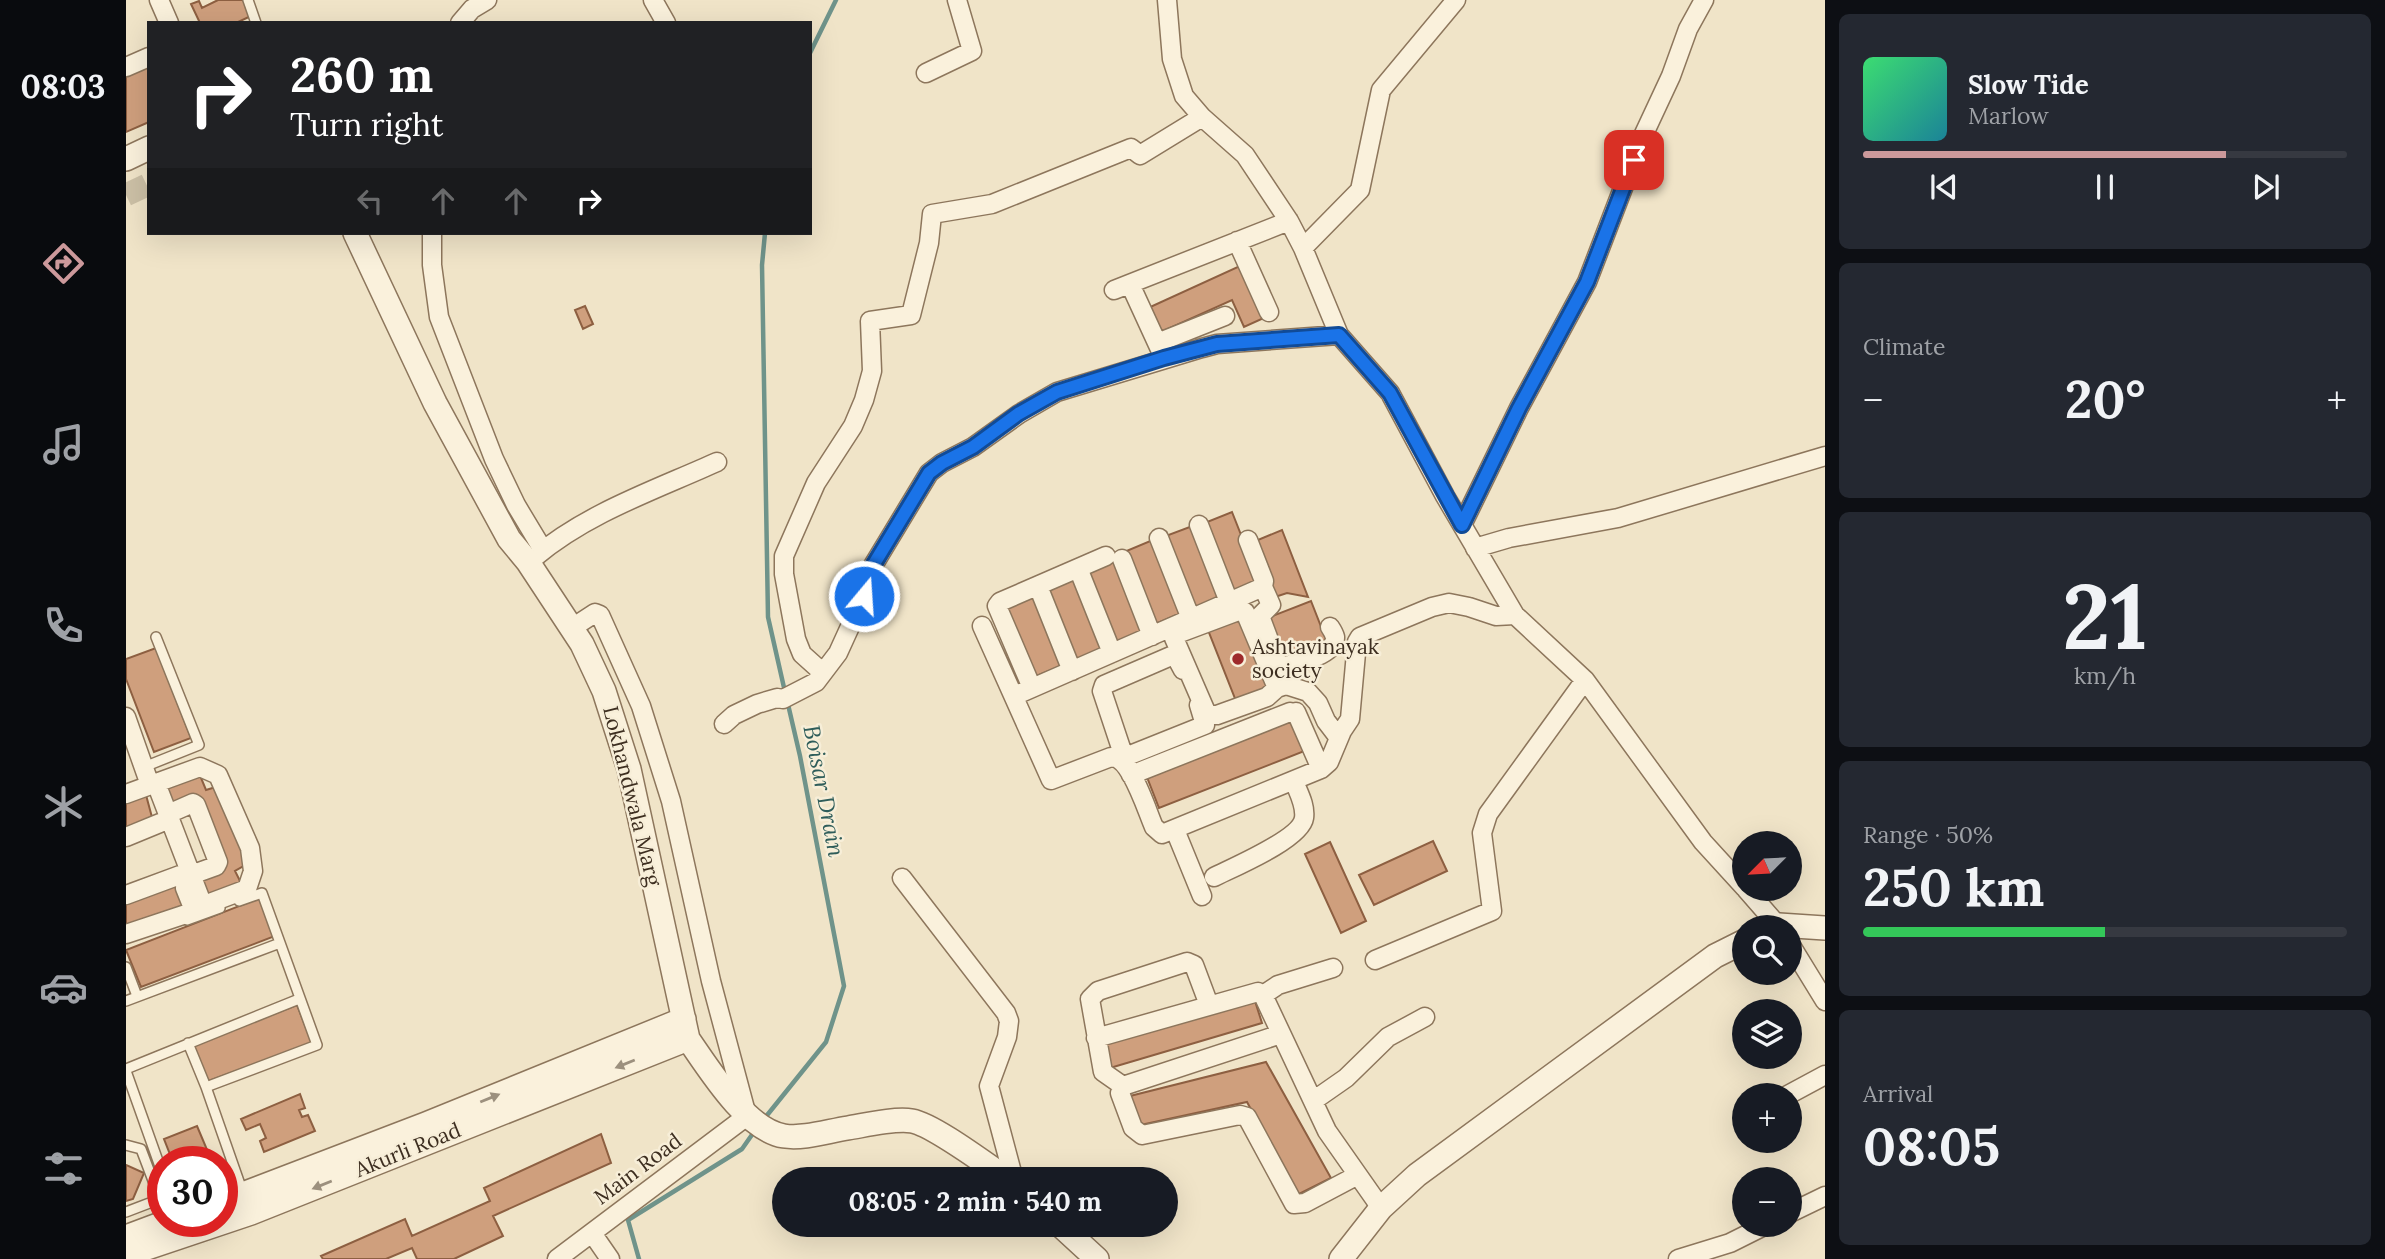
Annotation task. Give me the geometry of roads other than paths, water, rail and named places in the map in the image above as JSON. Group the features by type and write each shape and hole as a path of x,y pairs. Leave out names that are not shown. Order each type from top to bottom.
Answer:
{"street":[{"path":"159,0 168,21"},
{"path":"459,21 465,0"},
{"path":"460,21 472,9 487,0"},
{"path":"653,0 665,21"},
{"path":"926,73 972,51 957,0"},
{"path":"1167,0 1172,59 1184,96 1202,117 1245,155 1289,221 1339,335 1390,393 1515,615 1585,680 1703,842 1732,874"},
{"path":"1303,248 1360,190 1381,90 1457,0"},
{"path":"1462,525 1519,408 1587,282 1643,136 1671,76 1688,29 1704,0"},
{"path":"126,67 147,58"},
{"path":"819,677 802,654 796,639 784,574 784,556 816,483 853,426 864,400 872,371 870,321 911,315 929,243 932,214 992,204 1131,148 1140,155 1202,117"},
{"path":"126,159 147,149"},
{"path":"1161,350 1122,287 1289,221"},
{"name":"Lokhandwala Marg","path":"356,235 435,403 509,539 535,556 604,691 622,741 686,1029 755,1121"},
{"path":"432,235 432,265 439,317 535,556 586,522 717,462"},
{"path":"1237,241 1269,312"},
{"path":"724,724 734,715 757,704 777,698 783,699 819,677 838,653 864,596 874,564 929,473 973,447 1018,414 1057,392 1161,350 1193,329 1224,316"},
{"path":"1193,329 1202,348"},
{"path":"1161,350 1339,335"},
{"path":"1475,548 1509,538 1618,518 1825,456"},
{"path":"1199,525 1229,602"},
{"path":"1159,538 1191,619"},
{"path":"1248,540 1265,581 1263,587 1271,604 1260,616 1278,664 1283,667"},
{"path":"1032,688 997,606 1000,602 1078,568 1114,558 1152,636"},
{"path":"1078,568 1112,653"},
{"path":"1038,586 1072,671"},
{"path":"1014,696 1263,587"},
{"path":"1128,766 1205,725 1177,657 1171,656 1104,685 1102,691 1128,766 1154,827 1162,834 1294,781 1321,769 1329,762 1350,719 1357,642 1360,637 1432,607 1449,603 1496,617 1515,615"},
{"path":"1284,687 1245,612 1241,610 1177,634 1174,638 1207,714 1217,715 1267,697 1284,687 1308,692 1318,703 1326,721 1339,738"},
{"path":"572,628 595,613 600,615 642,706 671,801 711,981 755,1121 782,1136 798,1137 875,1123 912,1121 990,1167"},
{"path":"982,626 1051,780 1111,757 1118,757 1128,766"},
{"path":"1283,667 1326,653 1335,637 1330,627"},
{"path":"1283,667 1284,687"},
{"path":"1375,960 1492,911 1482,833 1488,814 1585,680"},
{"path":"1128,766 1293,712 1321,769"},
{"path":"126,717 144,767 151,785 164,818 186,875 202,903 207,905 247,888 253,871 250,848 218,775 200,767 151,785 126,794"},
{"path":"1214,877 1286,840 1301,828 1305,816 1303,802 1294,781"},
{"path":"126,837 193,803 218,862 216,866 126,895"},
{"path":"1175,830 1202,896"},
{"path":"126,934 189,913 193,908 186,875"},
{"path":"902,878 1006,1013 1009,1021 1007,1037 989,1086 1008,1167"},
{"path":"1756,901 1767,915"},
{"path":"1802,930 1825,928"},
{"path":"1341,1259 1381,1208 1417,1175 1715,956 1732,948"},
{"path":"1123,1086 1103,1072 1090,999 1098,991 1187,962 1194,965 1209,1005"},
{"path":"1802,965 1825,1001"},
{"path":"1263,995 1278,985 1333,968"},
{"path":"1096,1038 1258,992 1263,995 1327,1131 1381,1208"},
{"path":"1313,1101 1346,1078 1388,1037 1425,1017"},
{"name":"Akurli Road","path":"239,1203 686,1029"},
{"path":"1281,1034 1123,1086 1120,1093 1133,1128 1142,1135 1240,1115 1247,1117 1294,1205 1306,1203 1356,1176"},
{"path":"1802,1087 1825,1075"},
{"name":"Main Road","path":"557,1259 755,1121"},
{"path":"1802,1207 1825,1196"},
{"name":"Akurli Road","path":"126,1237 147,1232"},
{"path":"592,1233 610,1259"},
{"name":"Akurli Road","path":"126,1255 157,1237"},
{"path":"1073,1237 1097,1259"},
{"path":"1678,1259 1741,1237"}],"lane":[{"path":"248,0 255,21"},
{"path":"144,767 199,745 156,637"},
{"path":"126,942 262,893 317,1045 206,1087"},
{"path":"126,1001 280,943"},
{"path":"126,967 137,996"},
{"path":"153,1146 126,1070 299,999"},
{"path":"188,1043 206,1087 239,1203"},
{"path":"126,1145 141,1149 160,1199 126,1212"}],"waterway":[{"name":"Boisar Drain","path":"812,49 836,0"},
{"name":"Boisar Drain","path":"765,235 762,265 768,617 785,692"},
{"name":"Boisar Drain","path":"764,1119 826,1042 844,986 787,700"},
{"name":"Boisar Drain","path":"639,1259 628,1220 742,1149 756,1129"}],"tunnel":[{"path":"126,195 147,185"}],"place":[{"name":"Ashtavinayak society","path":"1238,659"}]}
